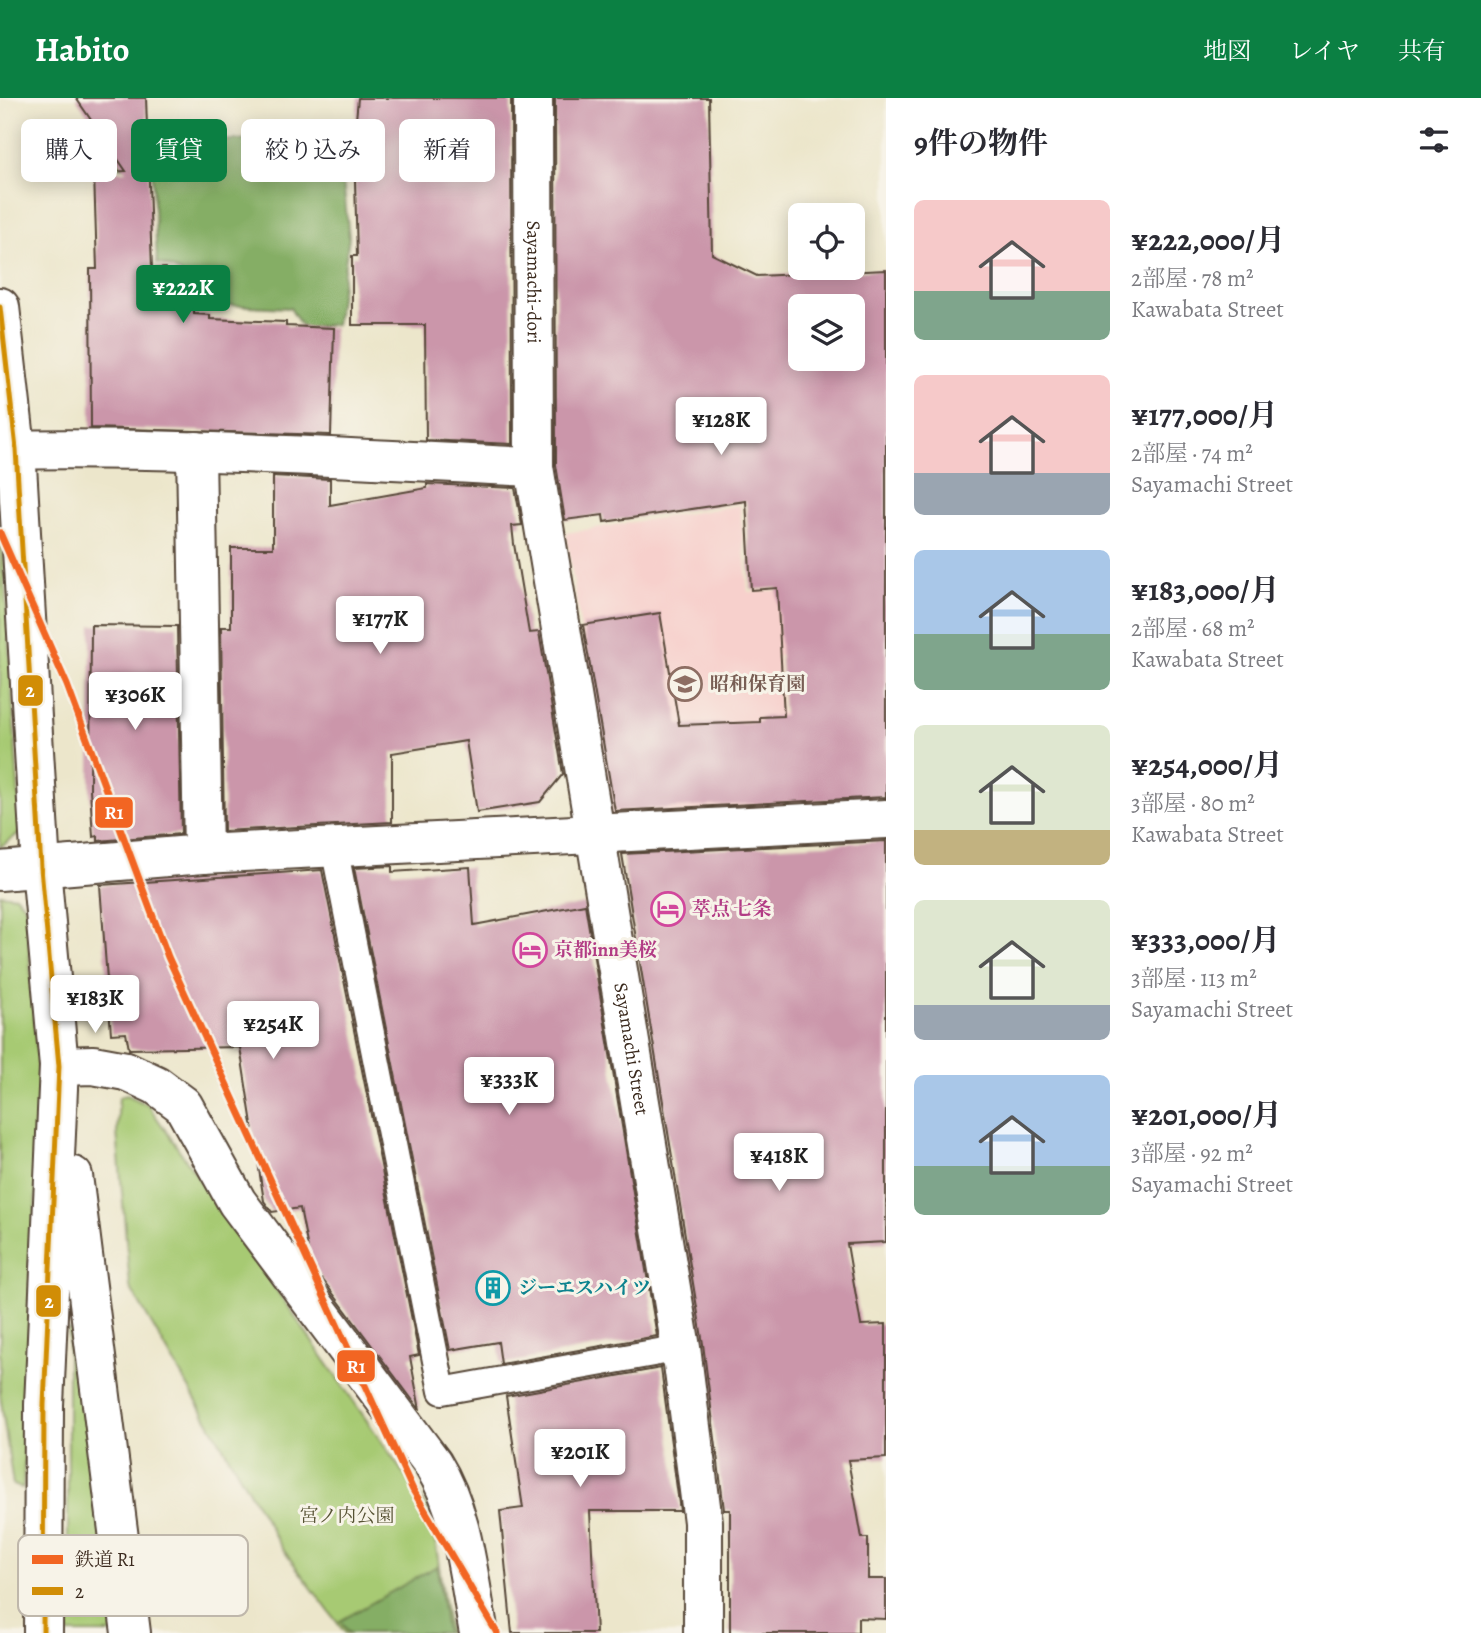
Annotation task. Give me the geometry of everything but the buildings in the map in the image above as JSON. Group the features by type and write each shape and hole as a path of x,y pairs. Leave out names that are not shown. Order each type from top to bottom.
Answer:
{"street":[{"name":"Sayamachi-dori","path":"533,98 534,467"},
{"path":"0,307 8,450 59,1066 119,1535"},
{"path":"8,450 196,451 534,467"},
{"path":"196,451 203,854"},
{"name":"Sayamachi Street","path":"534,467 681,1348 703,1522 703,1633"},
{"path":"0,871 203,854 886,819"},
{"path":"59,1066 93,1065 126,1071 156,1085 183,1105 237,1202 438,1471 449,1491 458,1521 479,1633"},
{"path":"43,1535 44,1405 59,1066"}],"lane":[{"path":"334,848 442,1391 681,1348"}],"shaded area":[{"name":"昭和保育園","path":"740,505 748,592 814,588 819,652 778,655 781,713 813,713 817,807 610,817 566,533"}],"green space":[{"path":"227,140 241,140 241,182 343,182 349,237 336,324 303,329 290,308 205,304 186,278 174,269 157,263 153,182 227,182"},
{"path":"131,145 131,167 117,167 117,146"},
{"path":"0,511 21,832 0,847"},
{"path":"0,894 16,896 26,908 40,1096 23,1488 13,1485 0,1394"},
{"name":"宮ノ内公園","path":"127,1095 148,1105 426,1506 433,1526 449,1633 345,1633 282,1548 130,1287 117,1132 119,1097"},
{"path":"68,1330 75,1330 101,1535 68,1535"},
{"path":"437,1566 446,1633 349,1633 340,1621"},
{"path":"68,1616 112,1616 114,1633 68,1633"}],"rail line":[{"name":"R1","path":"0,533 67,685 168,957 413,1490 497,1633"}],"transit line":[{"name":"2","path":"0,307 16,449 41,868 59,1066 44,1405 43,1535"},
{"name":"2","path":"43,1616 43,1633"}],"place":[{"name":"昭和保育園","path":"685,684"},
{"name":"萃点 七条","path":"668,909"},
{"name":"京都inn美桜","path":"530,950"},
{"name":"ジーエスハイツ","path":"493,1288"}]}
